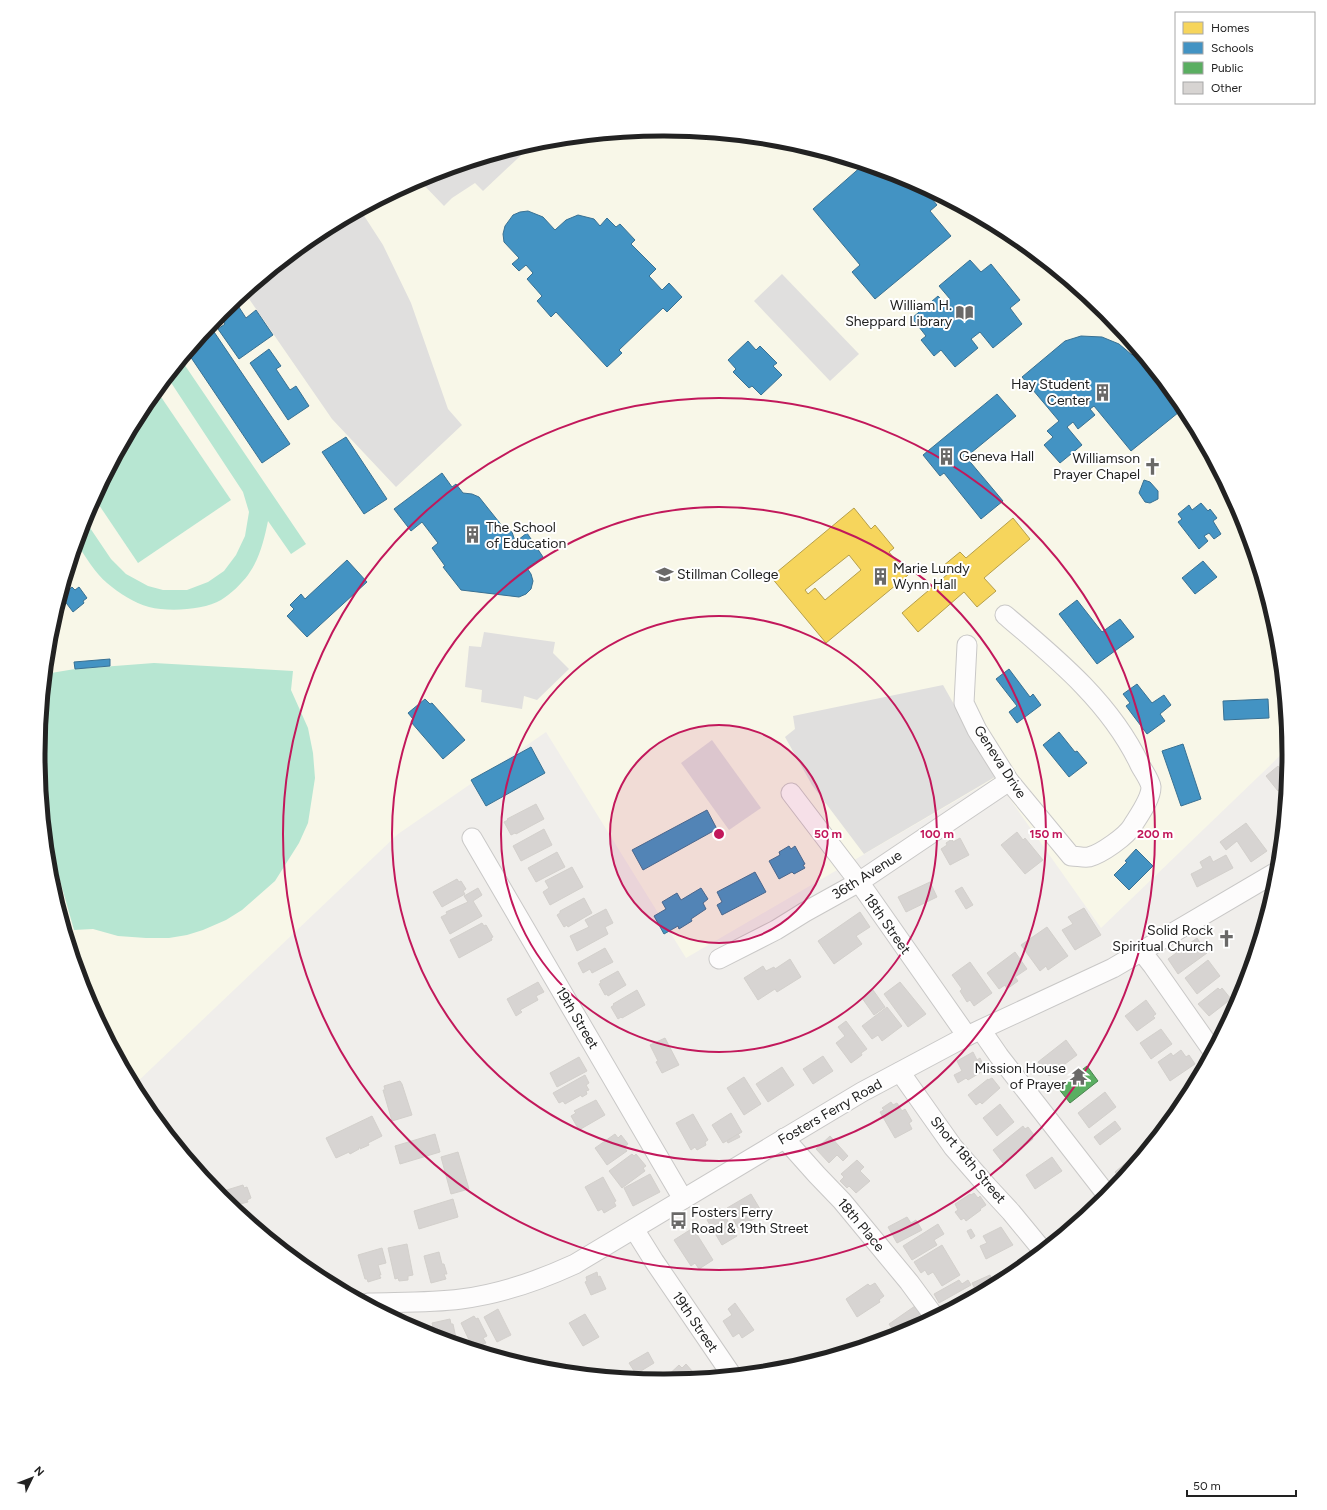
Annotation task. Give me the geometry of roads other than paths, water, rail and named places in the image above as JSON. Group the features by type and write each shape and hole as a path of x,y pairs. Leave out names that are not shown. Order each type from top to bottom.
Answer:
{"street":[{"name":"Geneva Drive","path":"967,645 964,703 978,730 1009,781 1071,856 1090,857 1112,846 1130,830 1146,804 1151,787 1134,751 1117,724 1089,691 1038,643 1004,615"},
{"name":"36th Avenue","path":"719,959 776,930 859,882 1009,781"},
{"name":"18th Street","path":"791,793 974,1033 1004,1063 1104,1189"},
{"name":"19th Street","path":"472,838 683,1199"},
{"name":"Fosters Ferry Road","path":"376,1303 434,1302 460,1299 511,1289 533,1282 574,1264 862,1092 974,1033 1084,982 1142,952 1270,876"},
{"path":"1142,952 1158,972 1209,1046"},
{"name":"Short 18th Street","path":"900,1072 953,1147 1039,1246"},
{"name":"18th Place","path":"784,1138 842,1201 909,1282 931,1312"},
{"name":"19th Street","path":"634,1229 728,1370"}],"place":[{"name":"William H. Sheppard Library","path":"965,313"},
{"name":"Hay Student Center","path":"1103,392"},
{"name":"Geneva Hall","path":"946,456"},
{"name":"Williamson Prayer Chapel","path":"1153,466"},
{"name":"The School of Education","path":"473,535"},
{"name":"Stillman College","path":"664,574"},
{"name":"Marie Lundy Wynn Hall","path":"880,576"},
{"name":"Solid Rock Spiritual Church","path":"1226,938"},
{"name":"Mission House of Prayer","path":"1079,1076"},
{"name":"Fosters Ferry Road & 19th Street","path":"678,1220"}]}
